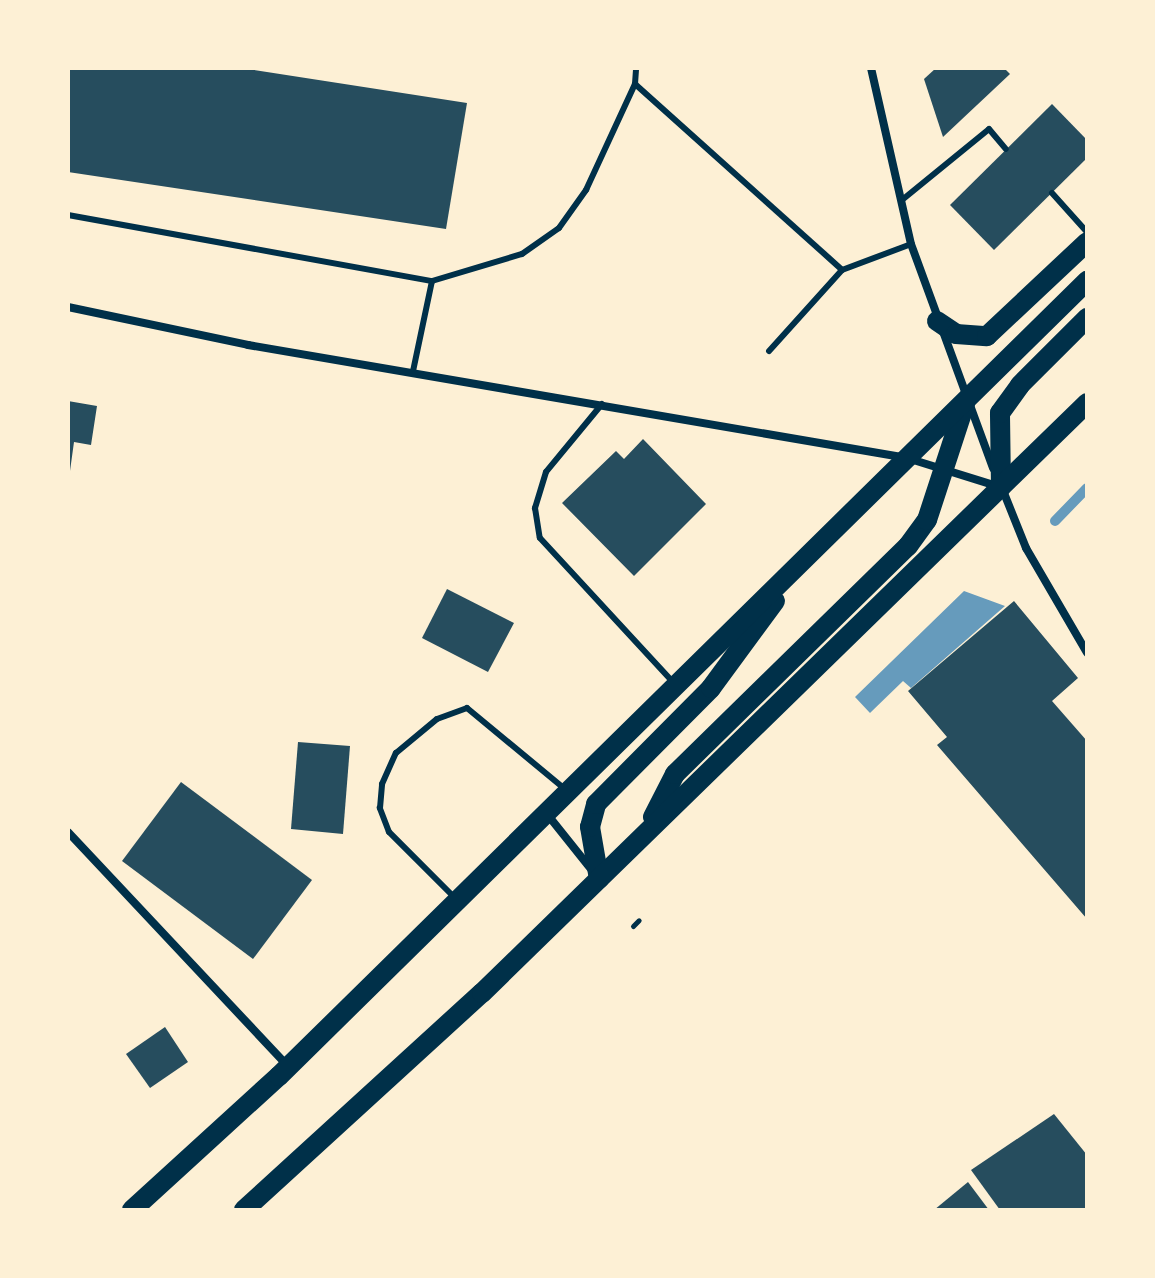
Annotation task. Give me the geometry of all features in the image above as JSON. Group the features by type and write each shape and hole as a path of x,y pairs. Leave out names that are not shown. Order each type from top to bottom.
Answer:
{"main road":[{"path":"937,321 956,334 987,336 1087,242"},
{"path":"132,1210 288,1067 1087,281"},
{"path":"1001,487 1000,413 1020,385 1087,318"},
{"path":"642,836 675,774 908,546 927,520 966,401"},
{"path":"244,1210 408,1063 1087,403"},
{"path":"599,879 590,827 596,804 711,688 799,565"}],"street":[{"path":"871,68 911,244 966,401 1026,548 1087,653"},
{"path":"68,307 248,345 907,458 1001,487"},
{"path":"546,813 599,879"},
{"path":"68,832 288,1067"}],"lane":[{"path":"68,215 432,281 522,254 559,228 586,190 635,84 636,68"},
{"path":"635,84 842,270"},
{"path":"902,200 989,129 1006,149"},
{"path":"1052,193 1087,232"},
{"path":"769,351 842,270 911,244"},
{"path":"413,371 432,281"},
{"path":"602,404 546,472 535,508 540,538 676,685"},
{"path":"457,900 389,832 380,808 382,784 396,753 437,719 467,708 568,791"}],"path":[{"path":"633,926 639,920"}],"water":[{"path":"964,591 1005,606 911,688 903,681 870,713 855,697"}],"building":[{"path":"68,68 241,68 467,103 446,229 68,172"},
{"path":"936,68 1004,68 1010,74 943,137 924,79"},
{"path":"1052,104 1087,140 1087,158 994,250 950,205"},
{"path":"68,401 97,406 91,445 74,442 70,471"},
{"path":"643,439 706,504 634,576 562,503 616,451 624,459"},
{"path":"447,589 514,623 488,672 422,638"},
{"path":"1014,601 1078,678 1052,701 1087,741 1087,919 937,745 947,737 908,691"},
{"path":"298,742 350,746 343,834 291,829"},
{"path":"181,782 312,880 253,959 122,861"},
{"path":"165,1027 188,1062 150,1088 126,1054"},
{"path":"1054,1114 1087,1155 1087,1210 1000,1210 971,1170"},
{"path":"968,1182 989,1210 934,1210"}],"waterway":[{"path":"1055,521 1087,488"}]}
